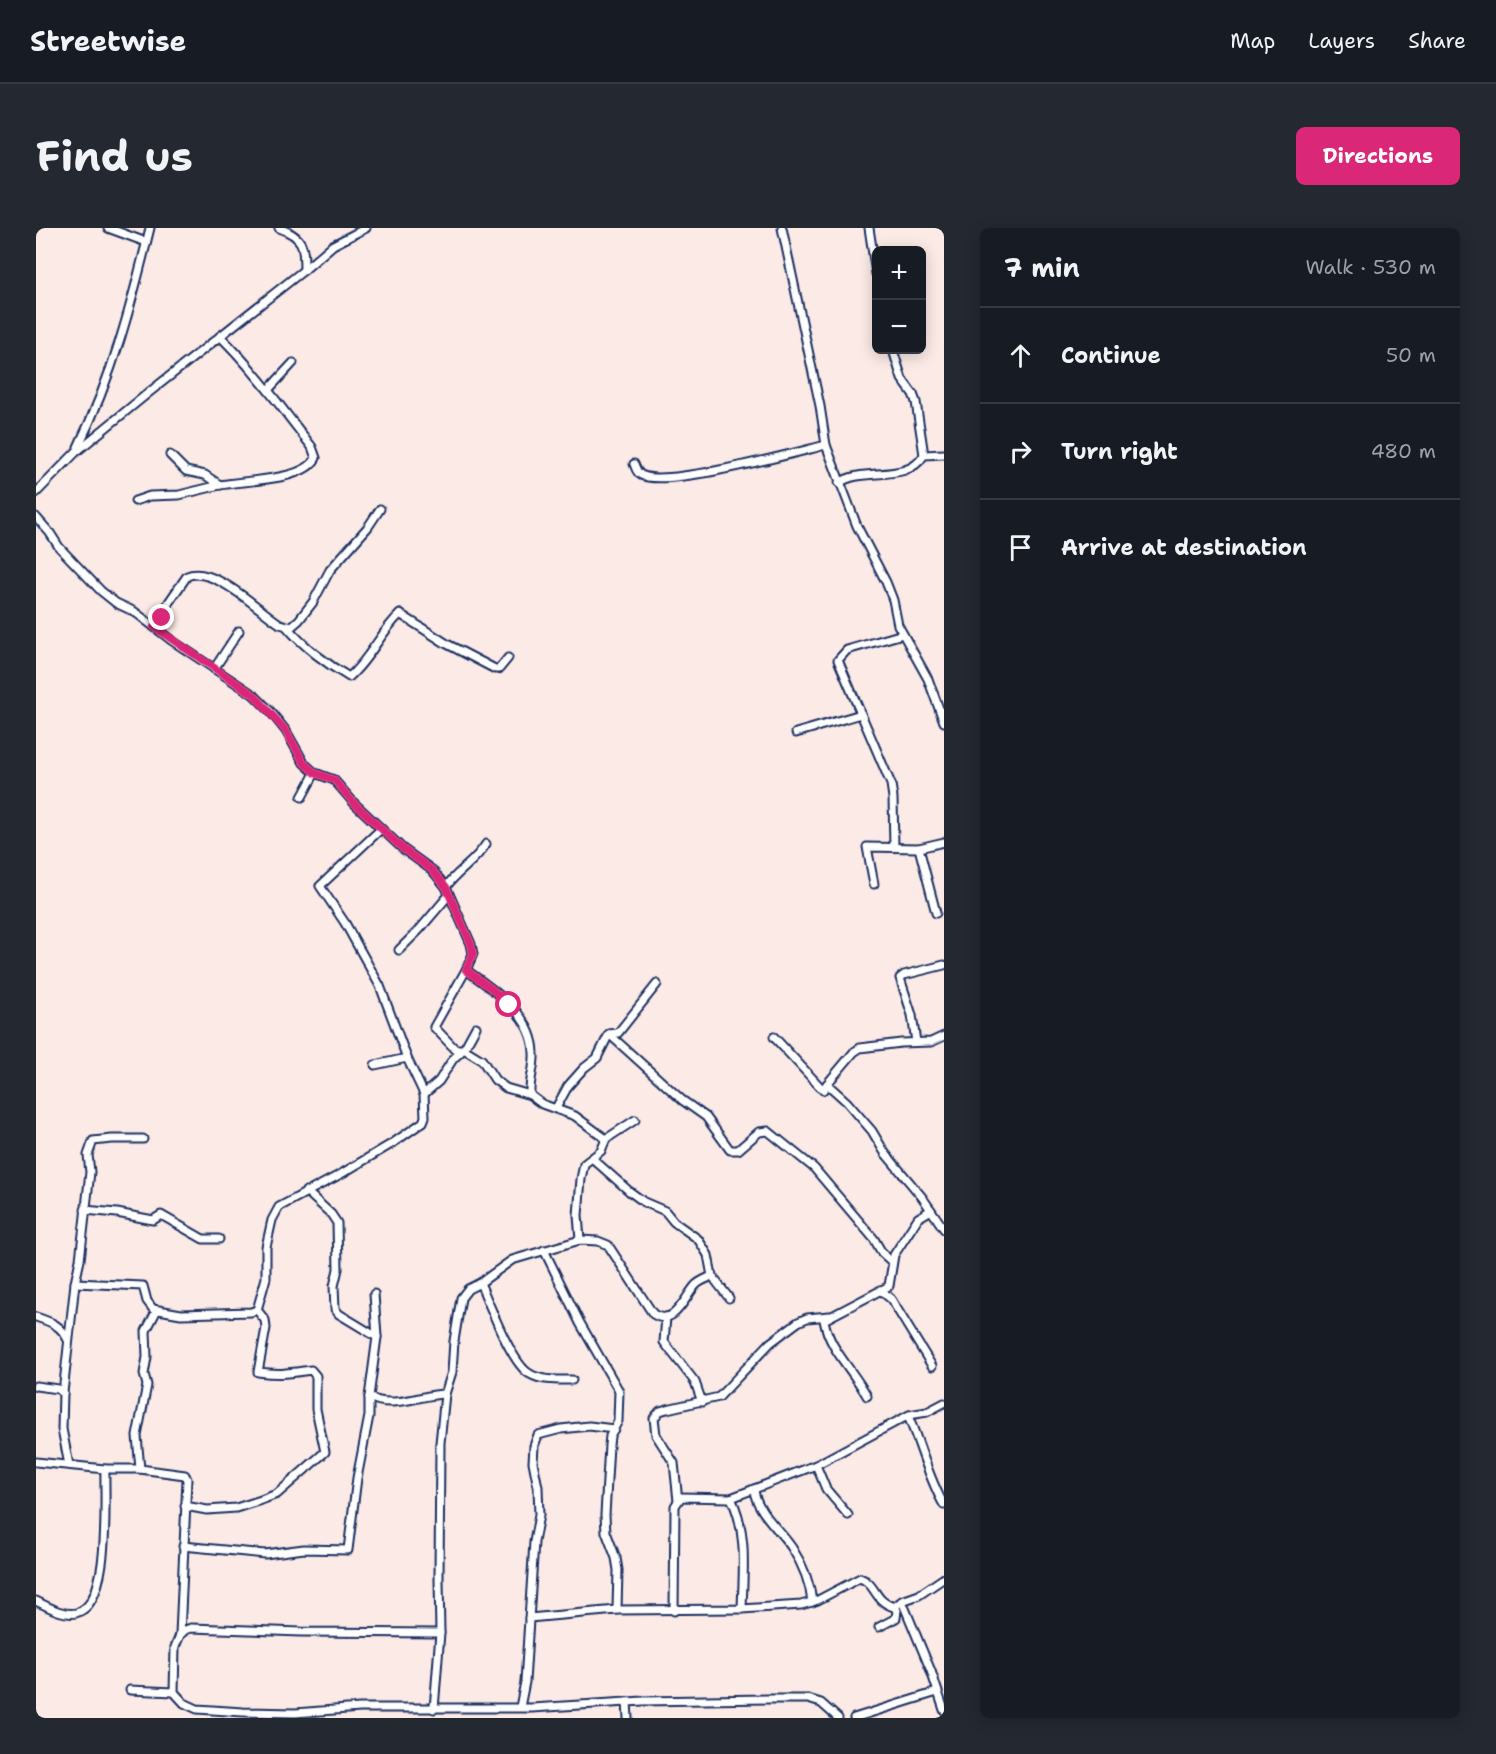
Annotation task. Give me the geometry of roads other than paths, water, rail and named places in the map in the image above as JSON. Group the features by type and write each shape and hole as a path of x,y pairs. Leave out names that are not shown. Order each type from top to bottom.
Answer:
{"street":[{"path":"108,228 146,242"},
{"path":"76,452 97,409 113,366 150,228"},
{"path":"279,228 292,232 300,240 304,251 304,270"},
{"path":"36,493 76,452 220,336 342,239 366,228"},
{"path":"782,228 820,406 826,445 857,526 886,582 893,600 894,615 928,679 944,722"},
{"path":"869,228 872,248"},
{"path":"135,501 150,496 179,495 220,485 294,474 312,465 316,458 312,447 269,389 220,336"},
{"path":"839,483 854,476 906,470 921,461 924,455 916,402 902,379 894,354"},
{"path":"269,389 293,363"},
{"path":"634,464 643,476 668,478 713,471 826,445"},
{"path":"924,455 944,454"},
{"path":"170,455 186,471 205,475 220,485"},
{"path":"287,627 294,626 299,620 313,602 330,570 380,509"},
{"path":"36,518 50,533 58,547 101,591 254,695 286,731 304,763 315,773 334,780 381,829 403,849 432,870 446,887 471,944 473,954 434,1027 455,1049 464,1049 482,1060 495,1080 506,1088 530,1095 542,1104 575,1116 606,1139"},
{"path":"154,627 162,618 169,602 187,576 202,574 228,585 267,616 287,627 297,640 349,677 362,665 391,621 400,614 447,644 495,669 499,669 508,658"},
{"path":"214,669 238,631"},
{"path":"894,847 891,784 838,660 847,650 903,634"},
{"path":"796,733 861,714"},
{"path":"302,797 315,773"},
{"path":"257,1310 266,1278 266,1247 272,1220 279,1207 393,1143 423,1122 425,1118 424,1094 407,1059 380,987 345,923 320,886 381,829"},
{"path":"874,884 867,848 919,848 944,842"},
{"path":"446,887 479,855 486,844"},
{"path":"919,848 936,913"},
{"path":"399,950 449,895"},
{"path":"916,1042 912,1015 900,978 944,965"},
{"path":"466,970 492,989 527,1024 534,1050 530,1095"},
{"path":"609,1034 618,1033 657,984"},
{"path":"424,1094 439,1081 453,1059 464,1049 476,1027"},
{"path":"555,1108 568,1086 584,1068 597,1058 609,1034"},
{"path":"609,1034 681,1100 706,1117 730,1150 738,1150 759,1132 768,1131 814,1168 891,1262"},
{"path":"774,1037 823,1090 854,1052 860,1048 932,1042 944,1036"},
{"path":"375,1065 407,1059"},
{"path":"827,1084 848,1102 944,1229"},
{"path":"580,1240 578,1215 580,1179 584,1164 602,1151 606,1139 635,1120"},
{"path":"69,1465 62,1429 63,1393 90,1172 88,1155 93,1141 143,1139"},
{"path":"593,1159 629,1191 644,1202 665,1211 674,1222 698,1239 708,1255 712,1276 729,1298"},
{"path":"306,1191 331,1214 337,1223 338,1269 334,1286 335,1309 339,1314 377,1337"},
{"path":"85,1210 153,1220 161,1215 203,1239 219,1239"},
{"path":"867,1396 824,1332 824,1320 885,1290 892,1277 891,1262 918,1218 931,1210"},
{"path":"434,1709 440,1633 441,1443 445,1394 452,1372 454,1341 461,1299 468,1289 512,1260 580,1240 598,1241 608,1245 653,1314 661,1318 681,1308 696,1285 712,1276"},
{"path":"544,1250 580,1323 619,1391 618,1420 610,1436 605,1515 606,1532 618,1570 617,1610"},
{"path":"75,1283 142,1286 149,1306 157,1310 181,1314 257,1310"},
{"path":"480,1283 512,1352 527,1373 538,1378 572,1380"},
{"path":"885,1290 933,1366"},
{"path":"183,1546 266,1554 304,1549 348,1550 357,1478 369,1416 369,1397 377,1337 374,1294"},
{"path":"140,1469 137,1436 147,1385 144,1374 147,1357 146,1331 157,1310"},
{"path":"186,1506 207,1510 236,1508 277,1494 325,1452 316,1410 316,1376 311,1370 290,1374 258,1372 266,1320 257,1310"},
{"path":"36,1317 57,1325 64,1332 69,1343"},
{"path":"666,1317 664,1342 694,1382 702,1402"},
{"path":"678,1501 674,1463 656,1435 654,1418 660,1411 719,1397 770,1343 798,1322 807,1318 829,1317"},
{"path":"36,1386 58,1389 63,1393"},
{"path":"369,1397 378,1400 409,1402 435,1394 445,1394"},
{"path":"674,1611 675,1506 681,1497 731,1498 816,1465 908,1416 927,1412 944,1403"},
{"path":"908,1416 934,1488 944,1505"},
{"path":"520,1707 525,1682 534,1542 539,1515 538,1487 533,1462 534,1446 538,1435 561,1429 589,1426 614,1429"},
{"path":"36,1462 105,1469 140,1469 185,1475 187,1479 180,1635 175,1647 174,1692 184,1703 198,1709 295,1715 360,1707 434,1709 627,1702 808,1700 821,1703 838,1718"},
{"path":"816,1465 826,1489 848,1515"},
{"path":"36,1601 62,1612 75,1614 85,1609 93,1599 103,1566 105,1469"},
{"path":"754,1489 755,1498 791,1547 808,1577 812,1602"},
{"path":"731,1498 737,1510 742,1539 742,1609"},
{"path":"529,1618 617,1610 674,1611 801,1605 818,1600 860,1578 868,1580 881,1601 897,1610 896,1618 879,1627"},
{"path":"894,1607 902,1601 919,1595 944,1578"},
{"path":"902,1601 931,1671 944,1710"},
{"path":"180,1635 191,1628 440,1633"},
{"path":"130,1690 174,1692"},
{"path":"854,1718 938,1692"},
{"path":"627,1702 628,1718"}]}
